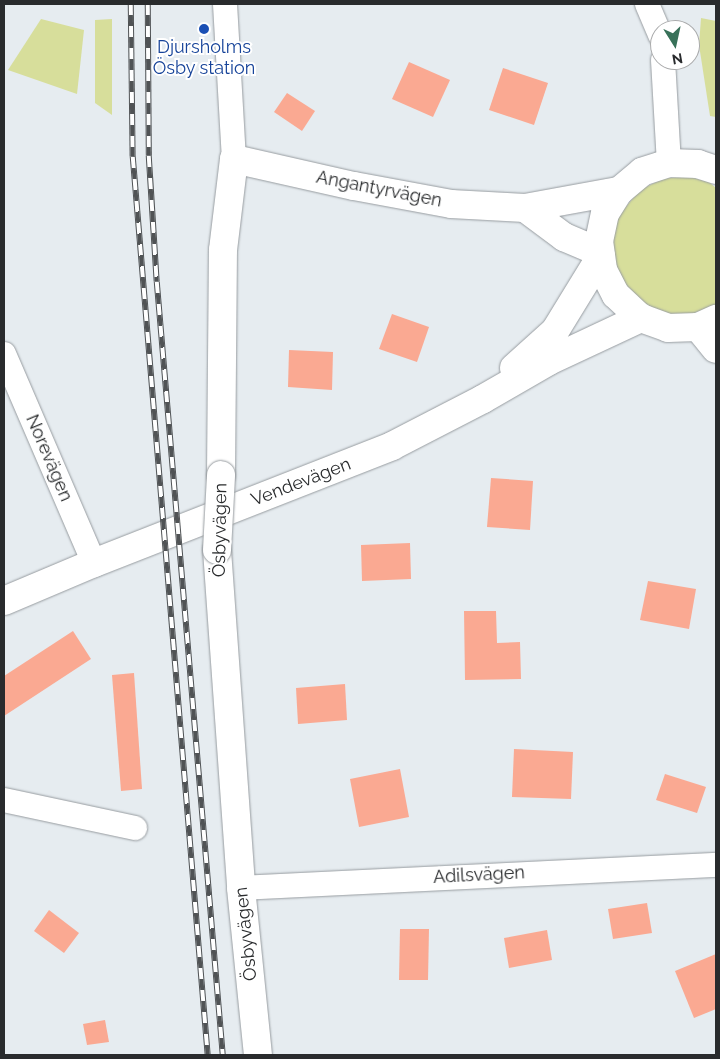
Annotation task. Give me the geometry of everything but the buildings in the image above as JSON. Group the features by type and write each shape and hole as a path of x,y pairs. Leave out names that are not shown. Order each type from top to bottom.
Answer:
{"street":[{"name":"Ösbyvägen","path":"225,4 234,159 223,250 221,475 218,550 241,888 258,1055"},
{"path":"647,4 654,20"},
{"path":"664,70 669,163"},
{"name":"Angantyrvägen","path":"234,159 354,186 451,204 525,208 619,191"},
{"path":"710,166 669,163 642,172 619,191 606,212 599,241 602,270 616,295 641,318 668,328 707,323 716,349"},
{"path":"525,208 564,237 601,254"},
{"name":"Vendevägen","path":"483,399 555,331 601,254"},
{"name":"Vendevägen","path":"4,601 94,562 392,446 483,399 549,361 641,318"},
{"name":"Norevägen","path":"4,354 94,562"},
{"path":"4,800 134,828"},
{"name":"Adilsvägen","path":"241,888 716,865"}],"green space":[{"path":"701,18 716,21 716,117 710,116 700,51"},
{"path":"41,19 84,30 77,94 8,70"},
{"path":"112,19 112,115 95,103 95,20"},
{"path":"686,176 709,182 716,188 716,305 689,315 665,314 643,305 623,286 613,264 611,240 618,216 640,190 662,179"}],"railway":[{"path":"131,4 133,157 208,1055"},
{"path":"148,4 149,156 157,282 223,1055"}],"place":[{"name":"Djursholms Ösby station","path":"204,29"}]}
